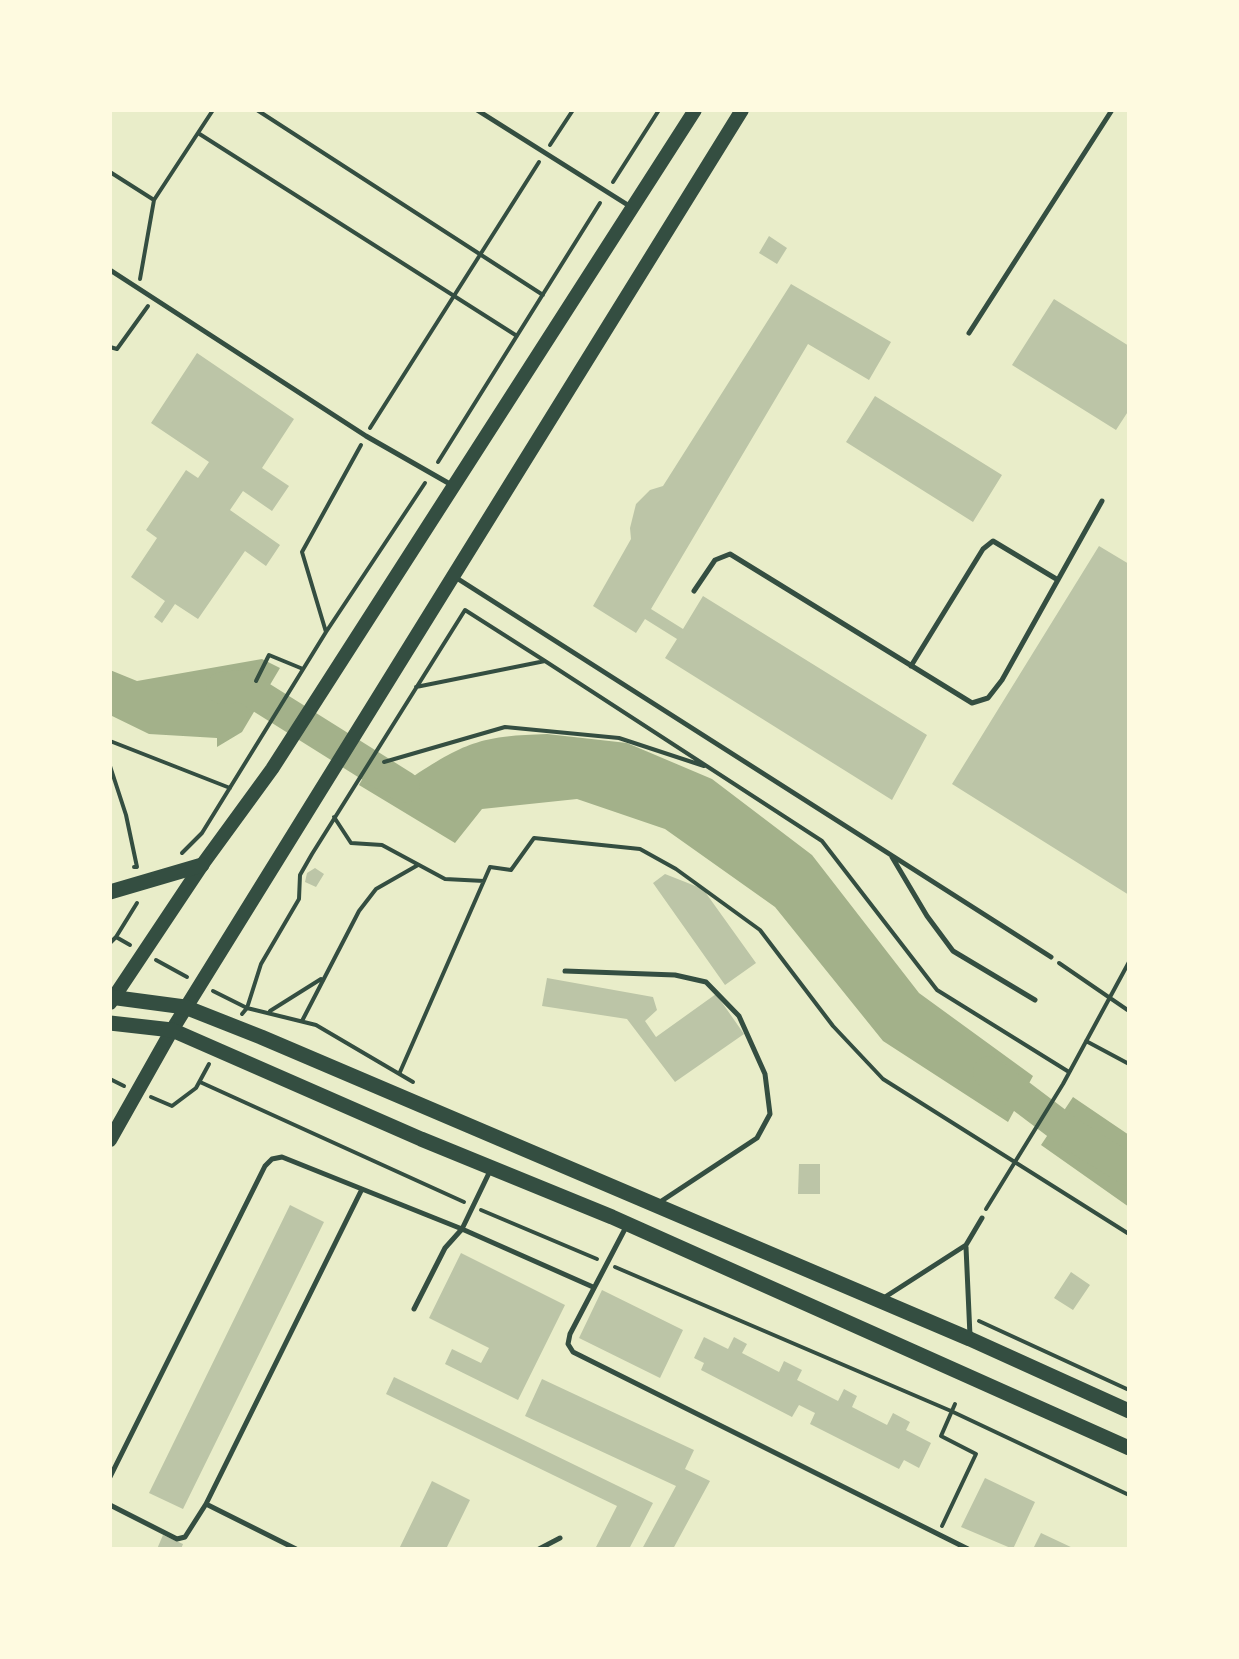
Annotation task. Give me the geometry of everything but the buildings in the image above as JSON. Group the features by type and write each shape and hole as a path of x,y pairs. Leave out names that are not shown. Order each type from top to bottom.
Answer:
{"main road":[{"path":"695,110 272,769 111,1000 185,1007 880,1300 1129,1411"},
{"path":"110,1140 185,1007 742,110"},
{"path":"110,892 202,865"},
{"path":"110,1023 172,1030 628,1224 1129,1448"}],"lane":[{"path":"477,110 632,208"},
{"path":"970,333 1112,110"},
{"path":"110,270 366,436 453,486"},
{"path":"694,591 715,560 730,554 972,703 988,698 1002,680 1102,501"},
{"path":"912,666 992,541 1058,580"},
{"path":"452,576 1051,957"},
{"path":"890,854 953,951 1035,1000"},
{"path":"565,971 674,975 706,982 739,1016 764,1074 770,1114 758,1138 655,1205"},
{"path":"110,1478 265,1166 272,1160 282,1157 462,1229 594,1288"},
{"path":"414,1309 444,1248 462,1229 492,1168"},
{"path":"110,1505 178,1539 193,1527 362,1189"},
{"path":"880,1300 966,1245 982,1218"},
{"path":"628,1224 570,1334 568,1344 573,1352 968,1549"},
{"path":"966,1245 970,1339"},
{"path":"206,1504 296,1549"},
{"path":"539,1549 560,1538"}],"path":[{"path":"138,288 154,200 212,110"},
{"path":"257,110 543,295"},
{"path":"326,632 302,552 366,436 573,110"},
{"path":"172,862 202,834 658,110"},
{"path":"198,132 517,336"},
{"path":"110,172 154,200"},
{"path":"110,348 117,349 153,298"},
{"path":"246,1008 260,964 299,899 300,874 465,610 822,842 937,990 1069,1072"},
{"path":"256,681 270,654 302,670"},
{"path":"414,688 544,661"},
{"path":"384,762 506,726 620,738 710,768"},
{"path":"110,740 230,788"},
{"path":"110,766 126,816 138,886 138,900 116,937"},
{"path":"336,814 351,843 382,845 445,879 484,880"},
{"path":"302,1021 359,910 376,888 418,865"},
{"path":"1051,957 1129,1010"},
{"path":"982,1218 1063,1084 1129,962"},
{"path":"267,1012 325,977"},
{"path":"1086,1041 1129,1064"},
{"path":"200,1082 473,1206 951,1411 1129,1495"},
{"path":"1014,1160 1129,1234"},
{"path":"938,1534 976,1454 940,1436 955,1404"}],"shaded area":[{"path":"262,659 280,668 242,732 217,747 217,738 149,734 110,715 110,670 137,681"},
{"path":"547,734 627,743 712,779 812,855 919,993 1033,1076 1008,1122 883,1041 775,907 665,829 577,799 482,809 455,843 359,785 377,753 414,776 477,743 507,736"},
{"path":"1073,1097 1129,1135 1129,1207 1041,1145"}],"waterway":[{"path":"222,688 243,686 404,787"},
{"path":"989,1072 1071,1134 1129,1170"}]}
